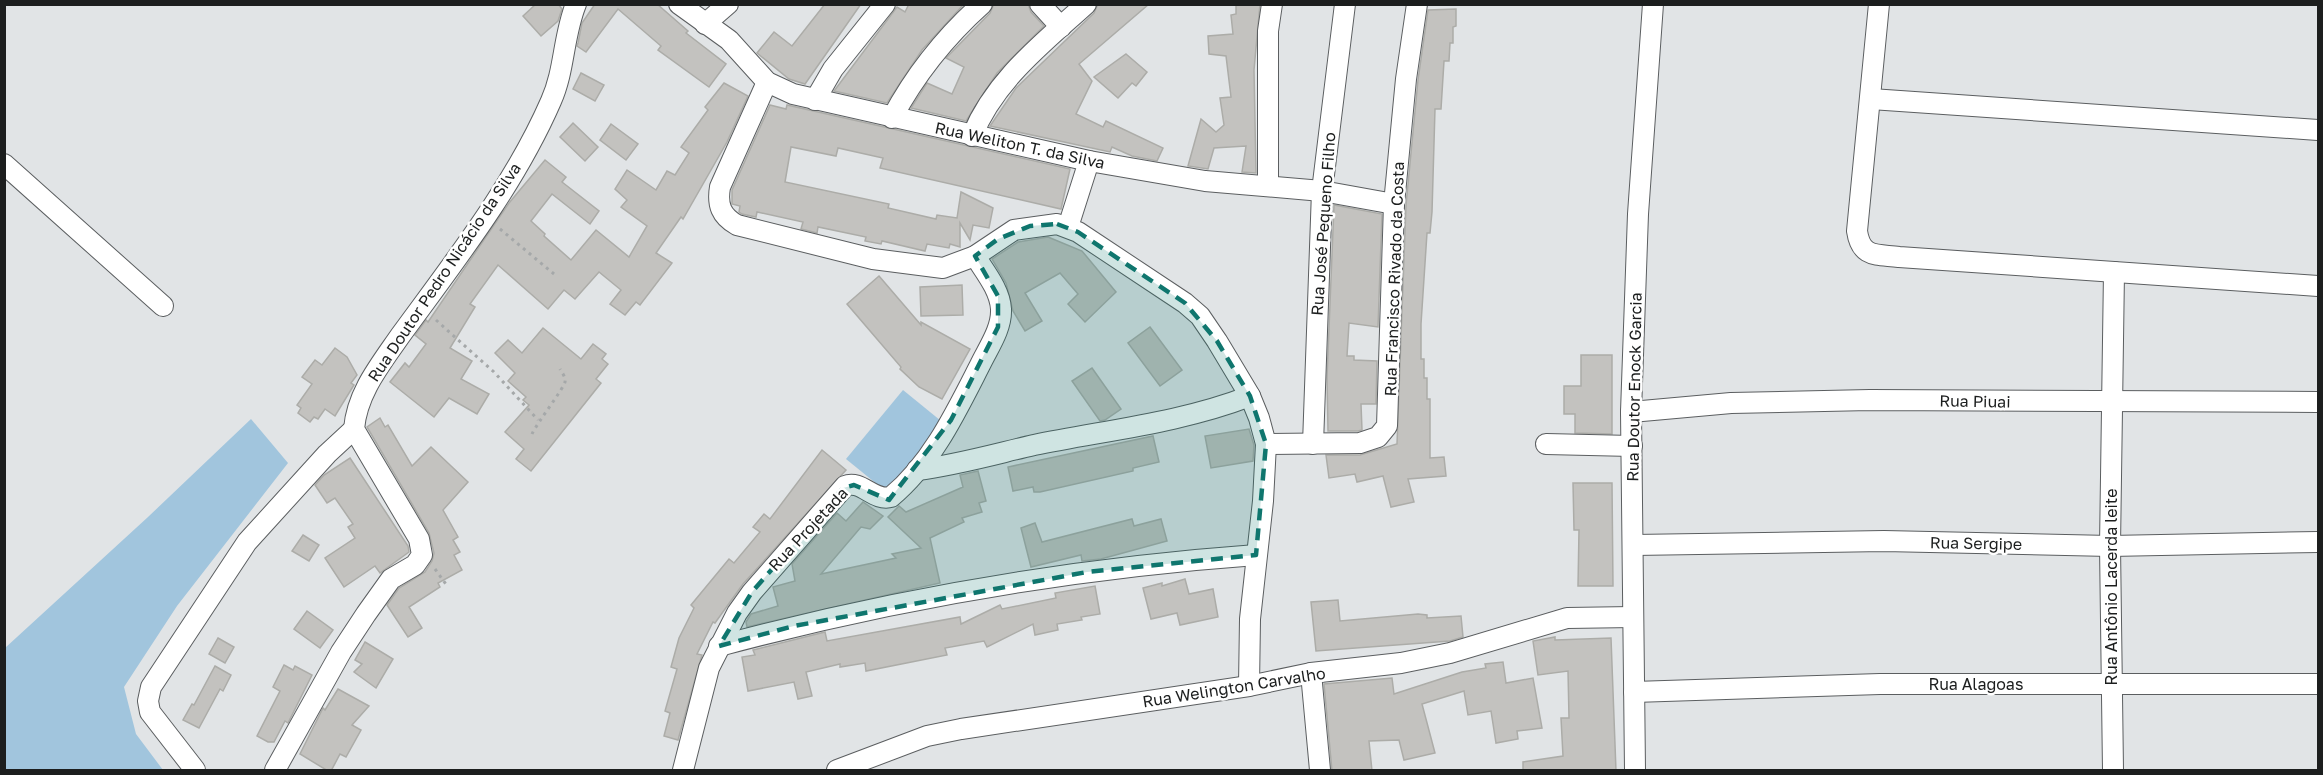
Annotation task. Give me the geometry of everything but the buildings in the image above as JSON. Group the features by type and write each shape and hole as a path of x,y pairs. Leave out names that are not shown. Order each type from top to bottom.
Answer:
{"street":[{"name":"Rua Doutor Pedro Nicácio da Silva","path":"354,429 360,401 373,374 484,216 550,104 560,82 566,35 576,4"},
{"name":"Rua Weliton T. da Silva","path":"679,4 741,51 767,82 793,94 1089,161 1205,181 1322,191 1395,204"},
{"path":"705,24 728,4"},
{"path":"815,100 833,69 885,4"},
{"path":"892,118 928,58 950,33 982,4"},
{"path":"1040,4 1061,27"},
{"path":"972,136 986,107 1000,86 1086,4"},
{"path":"1268,186 1268,31 1272,4"},
{"name":"Rua José Pequeno Filho","path":"1313,444 1322,191 1345,4"},
{"name":"Rua Francisco Rivado da Costa","path":"1266,444 1347,444 1373,440 1387,426 1395,204 1406,80 1417,4"},
{"name":"Rua Doutor Enock Garcia","path":"1635,771 1631,412 1638,214 1653,4"},
{"path":"1879,4 1857,231 1862,249 1872,254 1899,257 2319,286"},
{"path":"767,82 720,187 721,208 725,217 732,222 795,240 900,264 943,268 975,256 1014,230 1044,225 1068,227 1185,303 1200,316 1250,396 1266,444 1264,491 1250,619 1249,686"},
{"path":"1871,99 2319,130"},
{"path":"1068,227 1089,161"},
{"path":"4,164 163,306"},
{"name":"Rua Projetada","path":"683,771 709,668 719,646 752,592 843,488 852,484 879,497 889,498 917,470 951,420 1000,319 998,296 975,256"},
{"name":"Rua Antônio Lacerda leite","path":"2113,771 2110,546 2114,272"},
{"path":"917,470 1174,419 1213,410 1250,396"},
{"name":"Rua Piuai","path":"1631,412 1731,403 1870,400 2113,403 2319,402"},
{"path":"195,771 150,712 148,701 151,687 247,542 327,454 354,429 419,539 423,550 415,565 391,579 341,652 275,771"},
{"path":"1546,444 1632,446"},
{"name":"Rua Sergipe","path":"1634,545 1884,541 2110,546 2319,542"},
{"path":"719,646 794,626 1087,572 1256,555"},
{"name":"Rua Welington Carvalho","path":"837,771 927,736 961,729 1249,686 1311,673 1401,663 1450,653 1567,618 1633,617"},
{"path":"1311,673 1320,771"},
{"name":"Rua Alagoas","path":"1634,692 1880,684 2319,684"}],"path":[{"path":"484,216 554,274"},
{"path":"421,307 494,372 538,420"},
{"path":"532,434 538,420 564,384 565,378 560,369"}],"highlighted area":[{"path":"1057,224 1078,232 1185,303 1217,341 1250,396 1266,444 1256,555 1087,572 794,626 719,646 752,592 843,488 854,485 889,500 951,420 998,327 998,296 975,256 998,239 1030,226"}],"shaded area":[{"path":"903,390 946,425 889,494 846,459"},
{"path":"251,419 288,463 177,606 124,687 136,734 163,770 5,770 5,648"}]}
